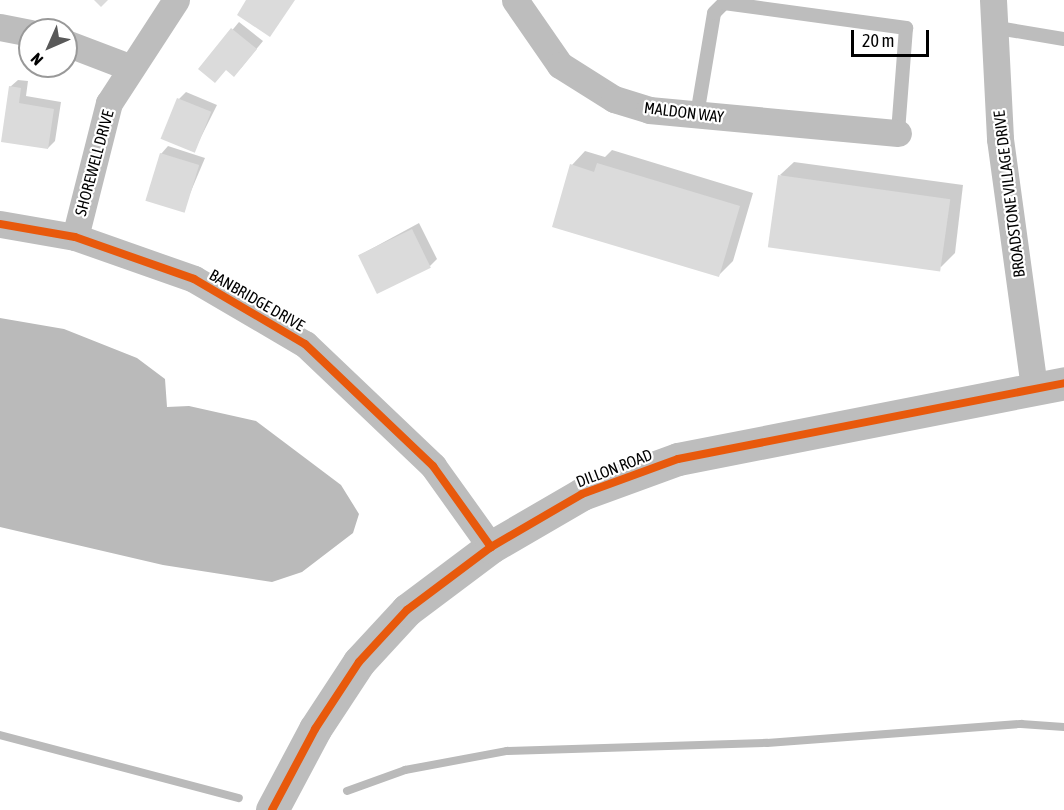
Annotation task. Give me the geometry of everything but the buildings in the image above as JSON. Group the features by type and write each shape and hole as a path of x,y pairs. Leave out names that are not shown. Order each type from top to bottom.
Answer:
{"street":[{"name":"SHOREWELL DRIVE","path":"75,237 109,103 129,67 176,0"},
{"name":"MALDON WAY","path":"516,0 540,43 587,86 649,110 898,133"},
{"name":"BROADSTONE VILLAGE DRIVE","path":"993,0 992,27 1008,206 1049,385"},
{"path":"0,27 18,31"},
{"path":"78,48 129,67"},
{"name":"BANBRIDGE DRIVE","path":"0,224 75,237 194,279 305,344 433,466 491,547"},
{"name":"DILLON ROAD","path":"272,810 315,729 359,662 407,610 491,547 582,494 678,459 1049,385"}],"lane":[{"path":"697,115 714,14 724,3 906,28 898,133"},
{"path":"992,27 1064,39"}],"shaded area":[{"path":"0,318 64,329 137,358 165,379 167,407 189,406 256,421 341,485 359,514 353,533 302,572 272,582 163,565 0,527"}],"waterway":[{"path":"347,791 405,770 507,751 767,743 1021,724 1064,727"},
{"path":"0,735 239,798"}],"cycle path":[{"path":"0,224 75,237 194,279 305,344 433,466 491,547"},
{"path":"272,810 315,729 359,662 407,610 491,547 582,494 678,459 1064,383"}]}
